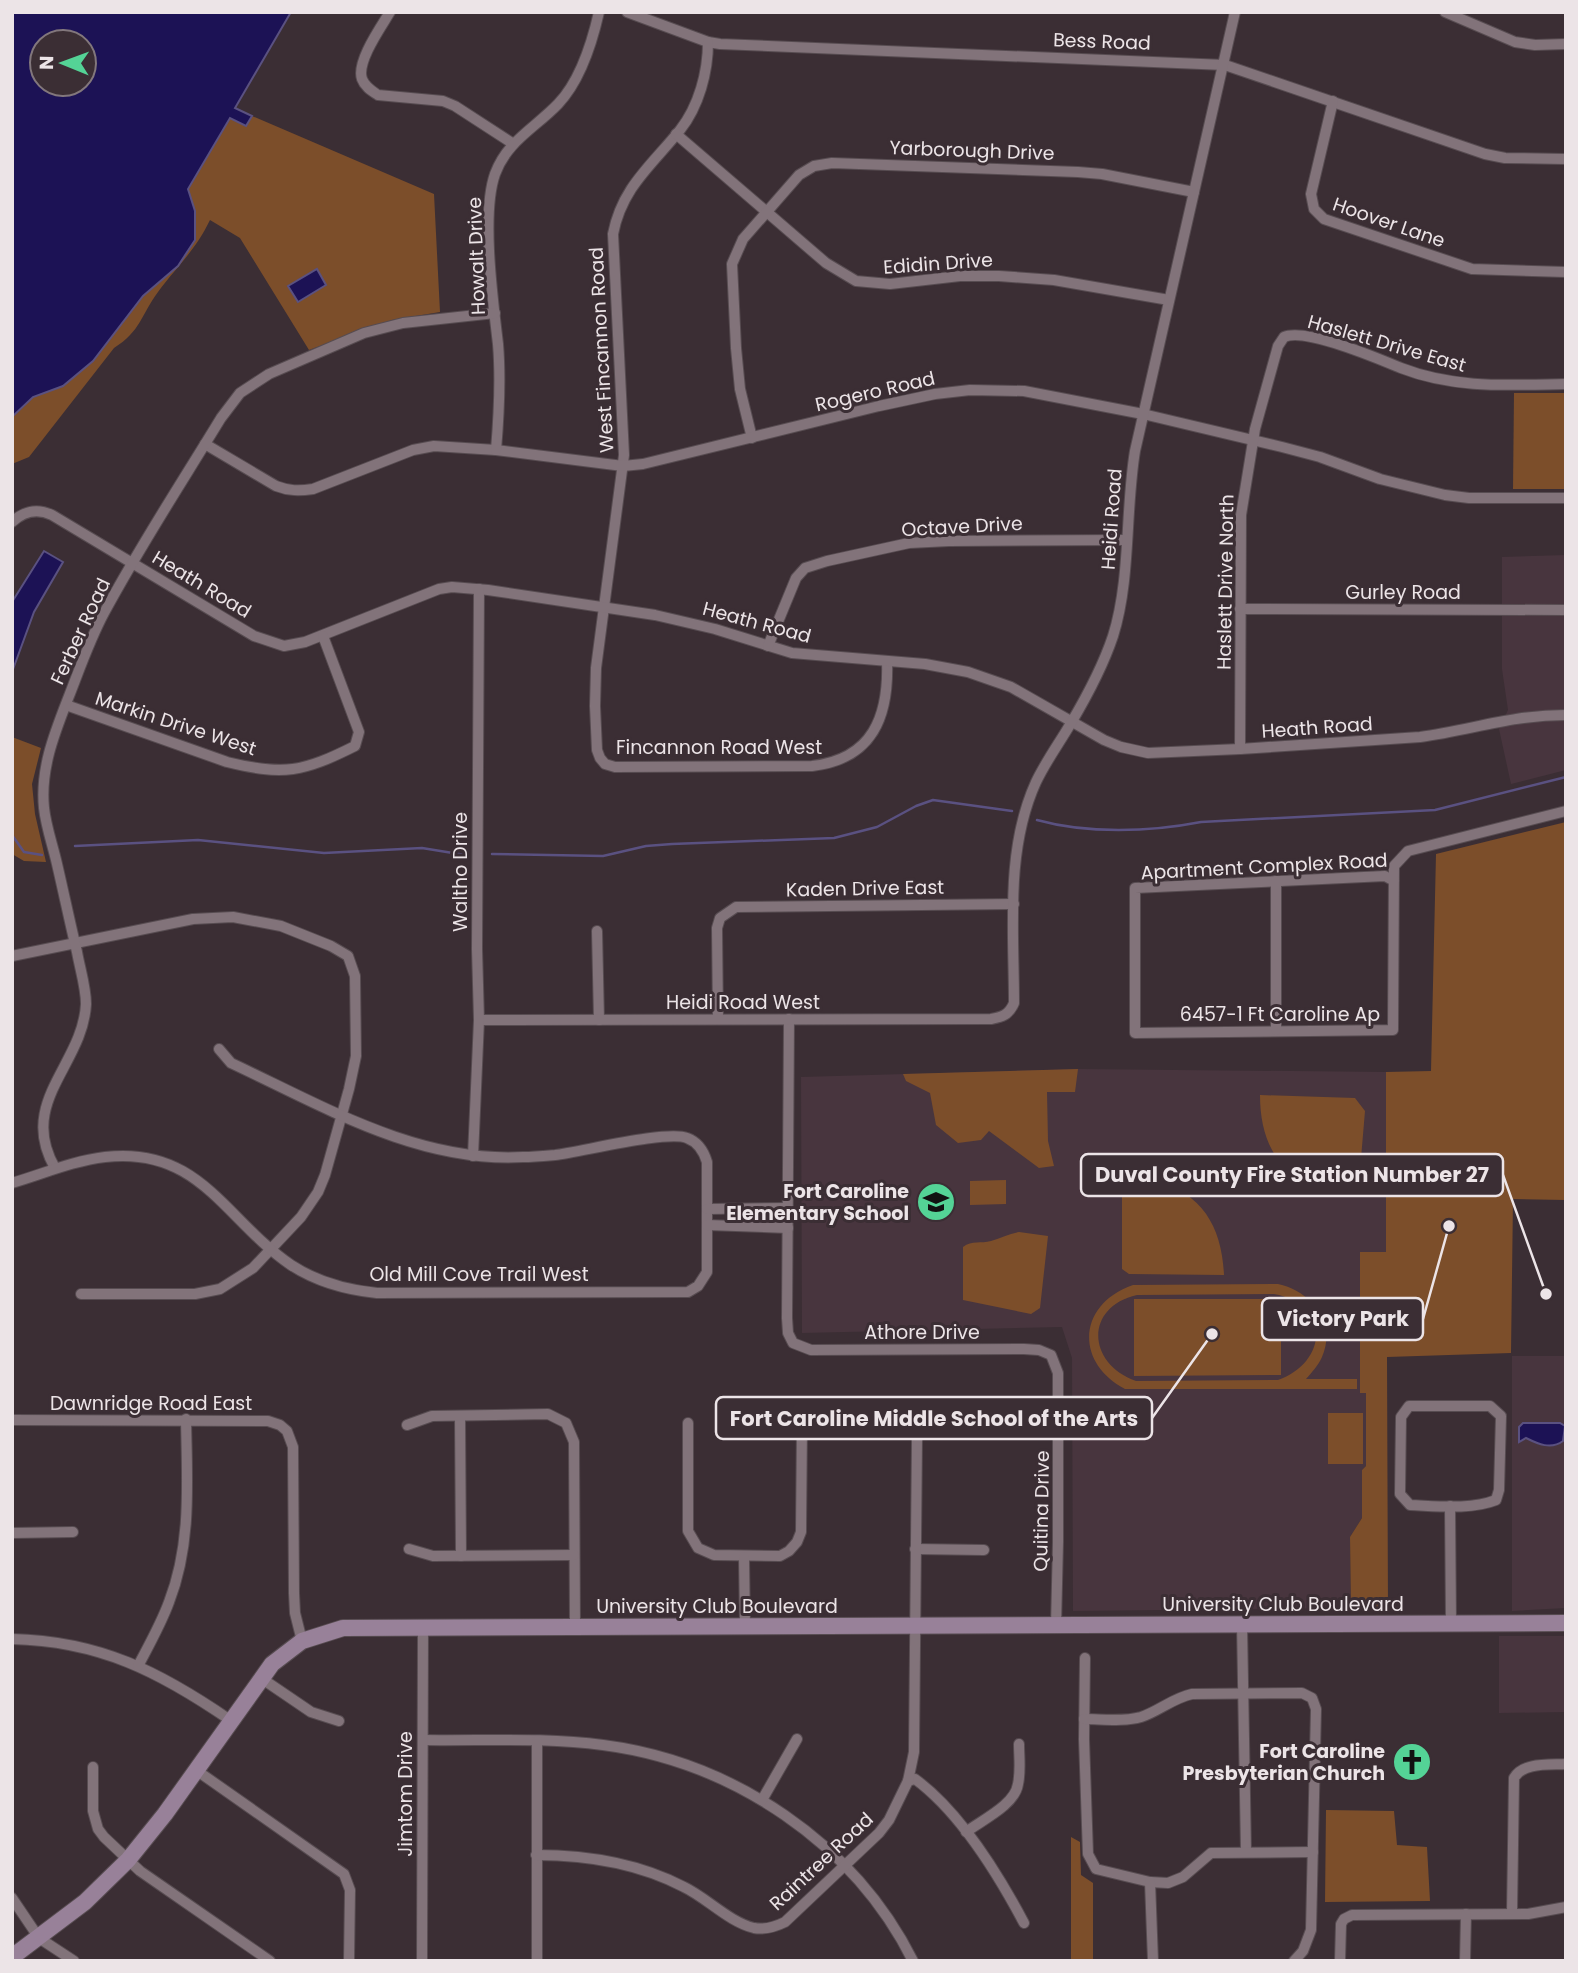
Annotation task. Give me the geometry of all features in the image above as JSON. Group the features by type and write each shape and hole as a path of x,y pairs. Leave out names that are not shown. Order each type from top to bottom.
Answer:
{"street":[{"path":"390,12 363,63 362,80 369,89 378,95 443,101 512,143"},
{"name":"Howalt Drive","path":"496,450 500,387 489,226 490,194 496,173 512,143 548,114 568,92 581,67 599,12"},
{"name":"Bess Road","path":"627,12 708,42 1224,65 1485,155 1566,159"},
{"name":"Heidi Road","path":"1006,1015 1014,1003 1014,904 1018,840 1037,779 1072,721 1107,654 1115,627 1124,583 1131,477 1143,414 1235,12"},
{"path":"1445,12 1515,41 1535,45 1566,44"},
{"name":"West Fincannon Road","path":"605,764 597,750 596,668 625,442 613,234 619,209 627,193 688,118 699,92 708,42"},
{"name":"Hoover Lane","path":"1333,102 1311,194 1314,209 1324,219 1472,268 1566,272"},
{"name":"Edidin Drive","path":"676,134 837,271 850,279 868,284 890,284 960,276 999,276 1054,280 1169,300"},
{"name":"Yarborough Drive","path":"752,438 740,389 732,264 743,239 766,211 799,175 814,166 832,163 1078,172 1102,174 1194,192"},
{"name":"Ferber Road","path":"55,1168 44,1135 47,1100 55,1079 78,1040 86,1001 44,811 42,786 46,762 65,705 99,623 205,444 240,393 269,374 364,333 403,323 495,313"},
{"name":"Haslett Drive East","path":"1284,337 1296,334 1340,345 1415,373 1454,383 1566,384"},
{"name":"Haslett Drive North","path":"1240,749 1241,515 1252,440 1278,346 1284,337"},
{"name":"Rogero Road","path":"205,444 276,486 299,491 313,489 391,458 434,446 496,450 623,466 643,464 935,394 970,390 1039,392 1320,457 1380,479 1444,495 1469,498 1566,498"},
{"name":"Heath Road","path":"12,522 24,513 46,512 218,616 262,640 284,646 323,636 439,589 452,587 685,621 792,653 925,664 987,678 1011,687 1121,747 1148,753 1420,737 1511,718 1566,715"},
{"name":"Octave Drive","path":"768,646 796,578 805,568 827,561 909,543 1126,540"},
{"name":"Waltho Drive","path":"473,1156 479,1020 479,589"},
{"name":"Gurley Road","path":"1240,609 1566,610"},
{"name":"Markin Drive West","path":"65,705 226,762 269,771 288,771 316,764 355,746 359,738 358,725 323,636"},
{"name":"Fincannon Road West","path":"605,764 628,767 829,764 856,751 877,726 886,698 887,661"},
{"name":"Apartment Complex Road","path":"1135,958 1135,888 1385,876 1394,881 1394,866 1408,851 1566,811"},
{"path":"1276,881 1276,1030"},
{"name":"6457-1 Ft Caroline Ap","path":"1135,958 1135,1033 1393,1030 1394,881"},
{"name":"Kaden Drive East","path":"718,1019 717,929 720,918 736,907 1014,904"},
{"path":"12,956 193,919 233,918 281,926 331,946 348,956 355,976 356,1056 329,1164 318,1192 302,1217 237,1280 220,1289 203,1294 81,1294"},
{"path":"597,931 599,1020"},
{"name":"Heidi Road West","path":"479,1020 990,1019 1006,1015"},
{"path":"219,1049 231,1063 385,1135 473,1156 509,1158 554,1155 632,1141 681,1137 696,1143 707,1162 707,1226 788,1227 789,1019"},
{"name":"Old Mill Cove Trail West","path":"12,1183 55,1168 105,1157 157,1160 177,1167 206,1186 271,1249 293,1266 324,1282 351,1290 377,1293 688,1292 698,1286 707,1272 707,1226"},
{"path":"707,1209 788,1208"},
{"name":"Athore Drive","path":"788,1227 787,1318 788,1333 793,1343 811,1350 1024,1349 1039,1350 1051,1355"},
{"name":"Quitina Drive","path":"1051,1355 1058,1373 1059,1394 1056,1626"},
{"path":"1409,1406 1490,1406 1501,1416 1499,1490 1496,1500 1450,1506 1410,1505 1400,1494 1401,1417 1409,1406"},
{"path":"407,1424 432,1416 548,1415 566,1423 575,1442 575,1627"},
{"name":"Raintree Road","path":"536,1855 588,1858 638,1869 682,1886 737,1920 758,1929 785,1922 845,1866 889,1820 908,1781 914,1752 915,1443 926,1421 942,1415 983,1422"},
{"path":"460,1416 461,1556"},
{"path":"138,1666 169,1602 183,1552 188,1505 186,1419"},
{"name":"Dawnridge Road East","path":"12,1420 186,1419 268,1421 280,1425 287,1431 293,1447 294,1593 295,1613 302,1641"},
{"path":"688,1423 688,1531 698,1548 708,1553 744,1557 780,1556 797,1542 801,1532 802,1422"},
{"path":"1450,1506 1451,1624"},
{"path":"12,1533 73,1532"},
{"path":"409,1549 433,1556 574,1555"},
{"path":"915,1549 984,1550"},
{"path":"744,1557 745,1626"},
{"name":"University Club Boulevard","path":"12,1957 85,1902 128,1860 165,1814 272,1664 302,1641 343,1628 1566,1623"},
{"path":"1242,1625 1246,1852"},
{"name":"Jimtom Drive","path":"422,1961 423,1627"},
{"path":"12,1639 43,1640 73,1646 138,1666 183,1688 230,1720"},
{"path":"1085,1658 1084,1719 1089,1860 1096,1869 1150,1882 1177,1880 1211,1853 1312,1852"},
{"path":"261,1678 311,1712 339,1721"},
{"path":"1084,1719 1141,1717 1174,1698 1192,1694 1302,1693 1312,1698 1315,1704 1311,1930 1303,1951 1294,1961"},
{"path":"762,1800 797,1739"},
{"path":"423,1740 537,1741 606,1745 657,1756 697,1769 762,1800 805,1829 845,1866 880,1907 913,1961"},
{"path":"537,1741 537,1961"},
{"path":"966,1832 1014,1794 1019,1782 1019,1744"},
{"path":"1512,1913 1514,1778 1525,1768 1566,1763"},
{"path":"93,1766 95,1820 104,1837 158,1884 270,1961"},
{"path":"196,1770 344,1874 350,1890 349,1961"},
{"path":"908,1781 915,1779 924,1786 966,1832 1024,1923"},
{"path":"1150,1882 1153,1961"},
{"path":"12,1898 39,1938 74,1961"},
{"path":"1340,1961 1341,1924 1343,1919 1352,1915 1528,1914 1566,1907"},
{"path":"1465,1961 1466,1914"}],"shaded area":[{"path":"12,12 291,12 235,108 252,116 246,126 230,118 188,189 195,211 195,240 178,266 143,296 93,361 63,386 33,397 12,417"},
{"path":"252,116 434,194 440,312 392,320 309,350 240,238 210,220 135,329 114,348 29,457 12,464 12,417 33,397 63,386 93,361 143,296 178,266 195,240 195,211 188,189 230,118 245,126"},
{"path":"317,269 326,285 298,302 288,286"},
{"path":"1514,393 1566,393 1566,489 1513,489"},
{"path":"44,551 63,562 34,612 12,672 12,602"},
{"path":"1566,555 1566,770 1511,784 1499,729 1508,710 1502,669 1502,557"},
{"path":"12,737 41,748 32,784 35,814 46,862 24,861 12,854"},
{"path":"1566,822 1566,1200 1513,1199 1511,1353 1387,1357 1388,1611 1351,1608 1350,1537 1362,1518 1362,1470 1366,1466 1366,1393 1360,1393 1360,1252 1386,1252 1386,1072 1431,1071 1436,854"},
{"path":"1078,1069 1386,1072 1386,1253 1360,1253 1360,1392 1366,1393 1366,1466 1362,1470 1362,1518 1350,1537 1351,1608 1073,1611 1072,1358 1062,1327 802,1333 801,1077"},
{"path":"1078,1069 1075,1092 1047,1092 1048,1141 1054,1166 1039,1168 989,1131 981,1140 958,1143 936,1125 930,1093 906,1081 903,1074"},
{"path":"1260,1095 1355,1098 1365,1111 1358,1194 1325,1191 1295,1177 1284,1167 1268,1142"},
{"path":"1006,1180 1006,1204 970,1205 970,1181"},
{"path":"1122,1180 1155,1181 1186,1194 1197,1204 1214,1228 1224,1275 1129,1274 1122,1269"},
{"path":"1019,1232 1048,1236 1040,1308 1031,1314 963,1300 963,1247"},
{"path":"1278,1284 1290,1288 1310,1301 1318,1310 1326,1332 1322,1357 1306,1379 1357,1379 1357,1389 1125,1389 1108,1378 1097,1364 1089,1334 1101,1305 1133,1285","holes":["1274,1294 1292,1300 1305,1309 1313,1321 1316,1334 1314,1347 1307,1360 1295,1371 1278,1380 1136,1381 1120,1373 1108,1362 1098,1336 1100,1323 1108,1311 1120,1301 1137,1295"]},
{"path":"1134,1299 1281,1299 1281,1375 1134,1376"},
{"path":"1512,1356 1566,1356 1566,1608 1512,1611"},
{"path":"1328,1413 1363,1413 1363,1464 1328,1464"},
{"path":"1523,1423 1560,1423 1565,1426 1563,1441 1549,1446 1526,1438 1519,1442 1519,1427"},
{"path":"1499,1636 1566,1636 1566,1712 1499,1713"},
{"path":"1326,1810 1394,1811 1397,1845 1427,1847 1430,1901 1325,1902"},
{"path":"1071,1837 1080,1842 1081,1875 1093,1883 1093,1961 1071,1961"}],"waterway":[{"path":"1037,820 1077,828 1119,830 1201,822 1435,810 1566,777"},
{"path":"492,854 603,856 646,846 834,838 877,827 933,800 1012,811"},
{"path":"12,835 24,852 42,855"},
{"path":"75,846 198,840 324,853 422,848 465,855"}],"place":[{"name":"Fort Caroline Elementary School","path":"936,1202"},
{"name":"Victory Park","path":"1449,1226"},
{"name":"Duval County Fire Station Number 27","path":"1546,1294"},
{"name":"Fort Caroline Middle School of the Arts","path":"1212,1334"},
{"name":"Fort Caroline Presbyterian Church","path":"1412,1762"}]}
